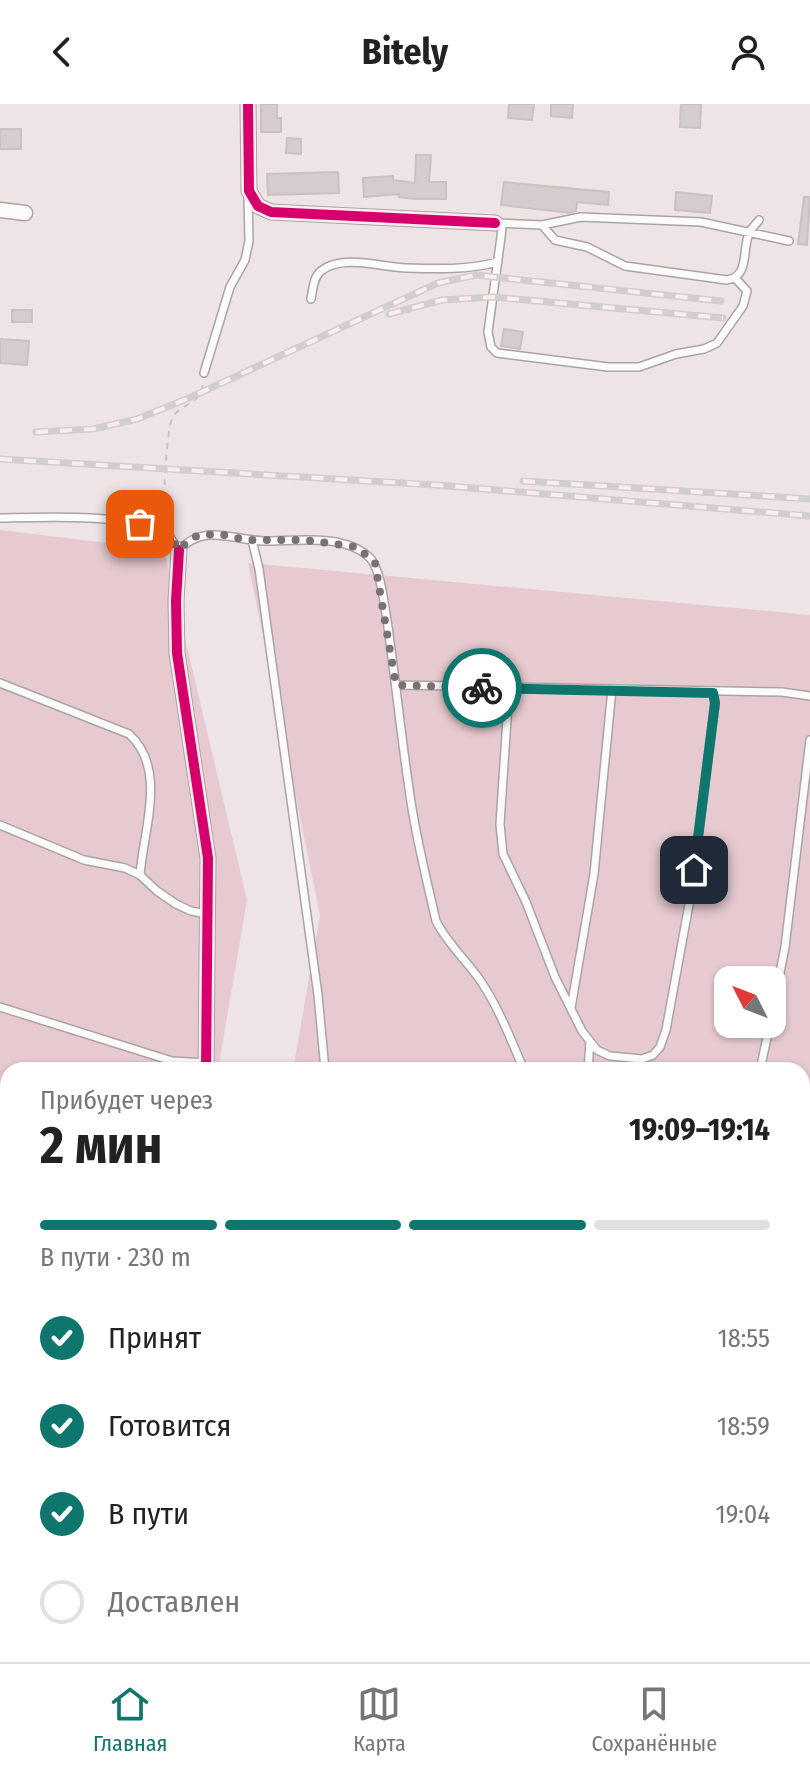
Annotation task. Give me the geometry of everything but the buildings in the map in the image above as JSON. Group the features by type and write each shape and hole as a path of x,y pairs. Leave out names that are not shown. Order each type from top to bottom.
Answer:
{"street":[{"path":"248,104 249,191 253,210 495,223"},
{"path":"0,210 25,213"},
{"path":"179,550 177,653 208,858 206,1062"}],"lane":[{"path":"204,373 230,287 245,260 253,210"},
{"path":"495,223 542,225 581,217 701,222 789,241"},
{"path":"542,225 555,240 587,247 625,266 727,280 736,279 742,273 749,232 759,220"},
{"path":"495,223 502,227 488,332 491,347 497,353 625,369 704,349 717,343 743,306 747,291 736,279"},
{"path":"311,299 316,277 322,270 335,265 477,268 498,262"},
{"path":"0,518 48,516 140,524 165,530 179,550 199,535 220,534 252,540 342,544 357,547 375,563 412,804 436,921 481,981 503,1022 519,1062"},
{"path":"252,540 259,569 318,995 324,1062"},
{"path":"0,683 129,734 138,742 143,751 152,807 142,845 140,875"},
{"path":"396,685 782,692 810,696"},
{"path":"509,689 500,824 503,854 526,902 555,977 590,1041 597,1050 610,1056 642,1059 653,1055 660,1047 666,1030 690,899 715,703 713,693"},
{"path":"571,1009 594,874 612,689"},
{"path":"781,966 810,740"},
{"path":"0,825 84,860 125,868 140,875 176,904 207,914"},
{"path":"0,1007 179,1062"},
{"path":"762,1062 767,1038"},
{"path":"589,1062 590,1041"}],"path":[{"path":"165,530 172,420 176,414 194,404 202,392 204,373"}],"shaded area":[{"path":"0,530 164,550 247,900 219,1062 0,1062"},
{"path":"248,563 810,615 810,1062 294,1062 320,915"}],"railway":[{"path":"36,432 93,429 137,419 438,283 476,275 721,301"},
{"path":"389,314 442,300 493,297 723,318"},
{"path":"0,459 436,485 810,516"},
{"path":"523,481 810,499"}],"cycle path":[{"path":"248,104 249,191 258,206 271,212 495,223"},
{"path":"179,550 177,653 208,858 206,1062"}],"way so far":[{"path":"140,524 165,530 179,550 199,535 220,534 246,540 305,540 357,547 375,563 396,685 482,688"}],"route":[{"path":"482,688 713,693 715,703 694,870"}]}
